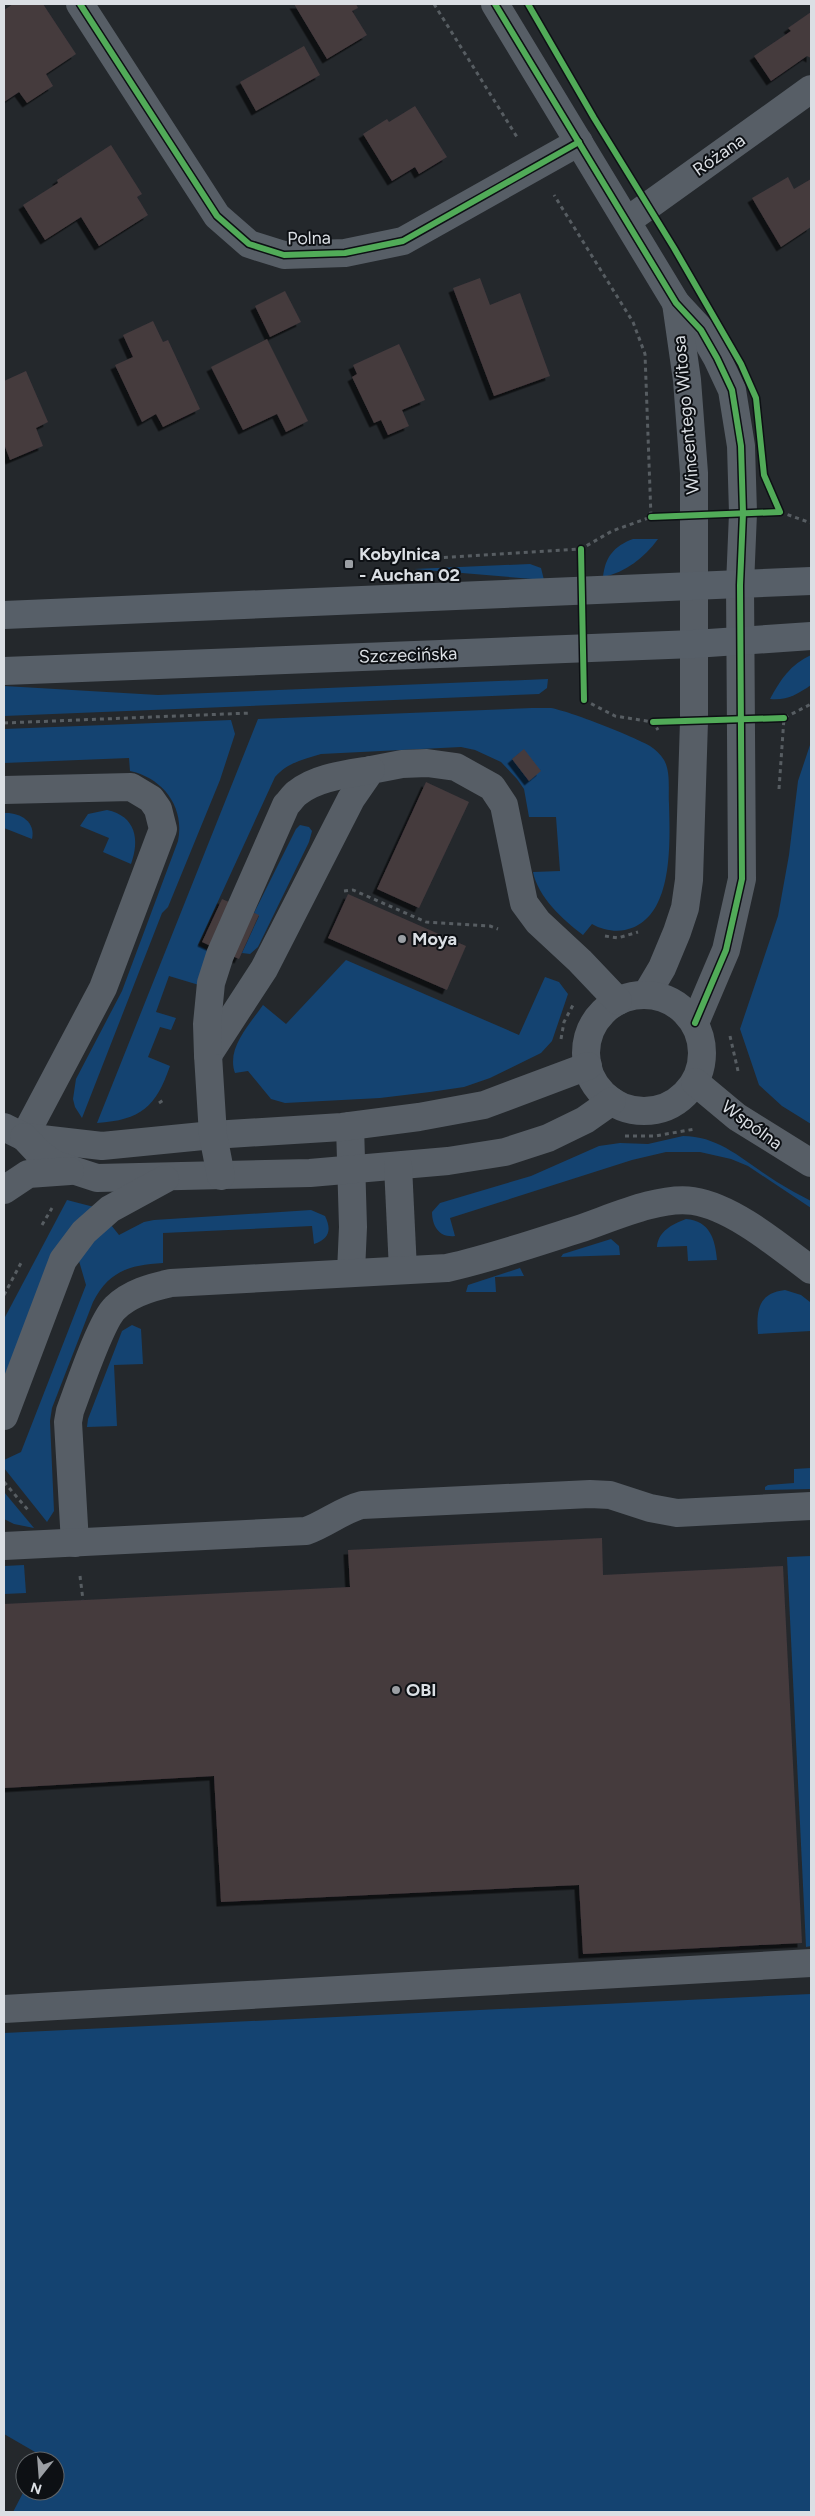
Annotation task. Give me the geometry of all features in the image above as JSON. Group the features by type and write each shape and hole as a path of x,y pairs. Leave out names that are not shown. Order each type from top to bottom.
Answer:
{"main road":[{"path":"4,615 811,582"},
{"name":"Szczecińska","path":"4,671 694,644 811,636"}],"street":[{"name":"Polna","path":"80,4 217,216 249,244 284,256 345,253 403,241 579,142"},
{"name":"Wincentego Witosa","path":"495,4 676,303 700,330 717,358 732,390 741,446 742,880 726,950 694,1023"},
{"name":"Różana","path":"627,221 811,89"},
{"name":"Wincentego Witosa","path":"646,995 662,968 677,932 685,908 690,880 694,644 692,587 694,473 687,380 676,303"},
{"path":"221,1176 213,1135 208,1055 207,1024 212,983 220,955 286,805 297,792 310,785 335,777 402,764 428,763 456,767 492,787 504,805 524,903 538,922 580,960 618,1001"},
{"path":"208,1055 264,969 351,799 372,770"},
{"path":"4,790 131,787 142,793 158,809 163,829 162,837 100,993 14,1132"},
{"path":"646,995 665,998 682,1008 694,1023 703,1052 701,1068 695,1082 684,1096 667,1107 649,1111 630,1110 612,1101 601,1092 588,1066 586,1047 592,1028 603,1012 618,1001 632,996 646,995"},
{"path":"14,1132 102,1146 213,1135 350,1126 419,1117 484,1105 588,1066"},
{"name":"Wspólna","path":"695,1082 737,1117 811,1164"},
{"path":"14,1132 47,1158 70,1170 97,1178 221,1176 352,1170 505,1152 548,1138 578,1124 612,1101"},
{"path":"350,1126 352,1170 351,1272"},
{"path":"398,1166 403,1270"},
{"path":"4,1190 28,1174 70,1170"},
{"path":"4,1416 63,1260 84,1232 110,1210 170,1176"},
{"path":"75,1543 68,1422 74,1400 103,1328 114,1308 141,1292 171,1283 448,1268 483,1260 636,1210 678,1200 713,1206 768,1238 811,1270"},
{"path":"4,1546 306,1531 362,1505 550,1495 610,1495 650,1508 677,1513 811,1506"},
{"path":"4,2009 811,1963"}],"path":[{"path":"434,4 633,322 645,354 651,517 612,531 581,549"},
{"path":"780,512 811,523"},
{"path":"584,700 615,716 653,722 662,735"},
{"path":"784,718 811,704"},
{"path":"4,723 251,713"},
{"path":"341,894 353,890 426,922 490,926 499,930"},
{"path":"560,1043 564,1022 576,998 574,989 567,979 580,960 602,936 618,938 645,929"},
{"path":"620,1136 648,1137 684,1129 702,1130"}],"shaded area":[{"path":"633,539 658,539 647,552 627,568 603,577 608,558 621,545"},
{"path":"530,564 541,568 544,580 414,569"},
{"path":"811,655 811,685 792,696 770,699 787,673"},
{"path":"548,679 547,688 539,694 4,716 4,686 158,695"},
{"path":"551,708 602,725 650,746 664,760 668,776 668,858 666,878 661,896 653,912 641,923 625,930 604,929 592,924 583,935 567,922 546,899 540,890 533,872 560,871 556,817 529,817 524,789 517,779 501,762 475,750 461,747 321,754 302,760 285,768 275,777 198,945 212,952 199,985 169,976 156,1012 176,1018 171,1030 160,1027 148,1057 170,1066 159,1092 145,1109 136,1114 125,1119 97,1123 258,719"},
{"path":"231,720 235,734 220,780 168,907 162,913 82,1118 75,1107 73,1099 76,1079 122,991 178,841 178,817 175,806 162,787 142,775 130,771 129,758 4,763 4,729"},
{"path":"811,742 811,1124 782,1106 759,1085 740,1029 778,916 789,855 798,781"},
{"path":"107,810 117,813 130,823 135,838 134,855 131,864 103,852 109,838 80,826 88,814"},
{"path":"4,813 15,814 25,819 31,827 32,839 4,828"},
{"path":"300,825 309,827 312,831 309,842 258,947 250,954 242,953 259,916 254,913 296,829"},
{"path":"346,960 519,1035 545,977 559,982 568,994 552,1041 541,1053 490,1078 464,1087 380,1098 285,1103 271,1099 248,1071 235,1073 233,1064 236,1046 246,1028 263,1005 286,1024"},
{"path":"683,1136 697,1137 733,1152 777,1182 811,1201 811,1208 748,1166 731,1159 700,1152 666,1152 632,1160 450,1218 455,1236 441,1233 433,1222 432,1212 440,1203 531,1176 599,1146 620,1143 648,1144"},
{"path":"67,1200 94,1207 4,1381 4,1319"},
{"path":"311,1210 325,1216 329,1230 326,1237 314,1244 312,1226 163,1233 163,1263 130,1268 106,1283 93,1302 52,1408 50,1421 54,1511 47,1522 4,1468 4,1460 21,1452 86,1285 79,1261 89,1245 111,1225 119,1235 144,1222 154,1220"},
{"path":"686,1219 701,1223 710,1232 715,1245 717,1260 688,1261 687,1246 657,1247 663,1232"},
{"path":"611,1239 619,1246 620,1255 561,1257 563,1254"},
{"path":"520,1268 524,1276 495,1277 496,1292 466,1292 468,1285"},
{"path":"785,1290 801,1295 810,1302 811,1331 758,1334 759,1311 764,1299 776,1292"},
{"path":"132,1325 141,1329 143,1364 114,1365 117,1426 87,1427 88,1419 122,1331"},
{"path":"811,1468 810,1489 765,1490 765,1487 768,1485 794,1483 794,1469"},
{"path":"4,1492 34,1528 14,1524 4,1519"},
{"path":"811,1556 811,1946 806,1947 787,1557"},
{"path":"24,1565 26,1593 4,1594 4,1566"},
{"path":"811,1994 811,2512 13,2512 19,2501 65,2501 65,2451 33,2451 4,2434 4,2033"}],"building":[{"path":"13,4 43,4 76,54 46,74 53,86 27,103 19,92 4,102 4,10"},
{"path":"294,4 356,4 358,8 352,11 367,35 327,59"},
{"path":"811,12 811,58 807,56 771,81 754,56 791,31 788,28"},
{"path":"304,46 320,75 256,111 240,82"},
{"path":"415,106 447,157 419,174 415,167 392,181 363,134 387,119 389,122"},
{"path":"111,145 142,194 137,197 148,215 99,246 81,217 45,240 23,205 58,183 57,180"},
{"path":"788,177 794,189 811,179 811,227 781,247 752,198"},
{"path":"480,278 490,305 520,293 550,376 494,396 453,288"},
{"path":"285,291 301,322 270,337 255,306"},
{"path":"153,321 163,342 168,340 200,409 163,427 156,414 142,422 115,365 133,357 123,335"},
{"path":"267,339 308,421 286,432 277,414 243,430 211,367"},
{"path":"399,344 425,400 402,410 409,426 388,435 381,420 374,423 352,377 357,374 353,365"},
{"path":"26,371 48,422 36,428 43,446 10,460 4,444 4,381"},
{"path":"524,749 541,771 529,781 512,759"},
{"path":"426,782 469,802 419,908 377,889"},
{"path":"348,894 466,946 447,990 328,938"},
{"path":"222,899 259,915 239,959 202,942"},
{"name":"OBI","path":"602,1538 603,1575 783,1566 802,1943 583,1954 579,1885 221,1902 214,1776 4,1788 4,1604 350,1587 348,1550"}],"cycle path":[{"path":"80,4 217,216 249,244 284,255 345,253 403,241 579,142"},
{"path":"495,4 676,303 701,330 732,390 741,446 743,513 740,585 742,879 726,950 695,1023"},
{"path":"528,4 594,118 674,248 741,364 756,398 764,475 780,512 651,517"},
{"path":"581,549 584,700"},
{"path":"653,722 784,718"}],"place":[{"name":"Kobylnica - Auchan 02","path":"349,564"},
{"name":"Moya","path":"402,939"},
{"name":"OBI","path":"396,1690"}]}
